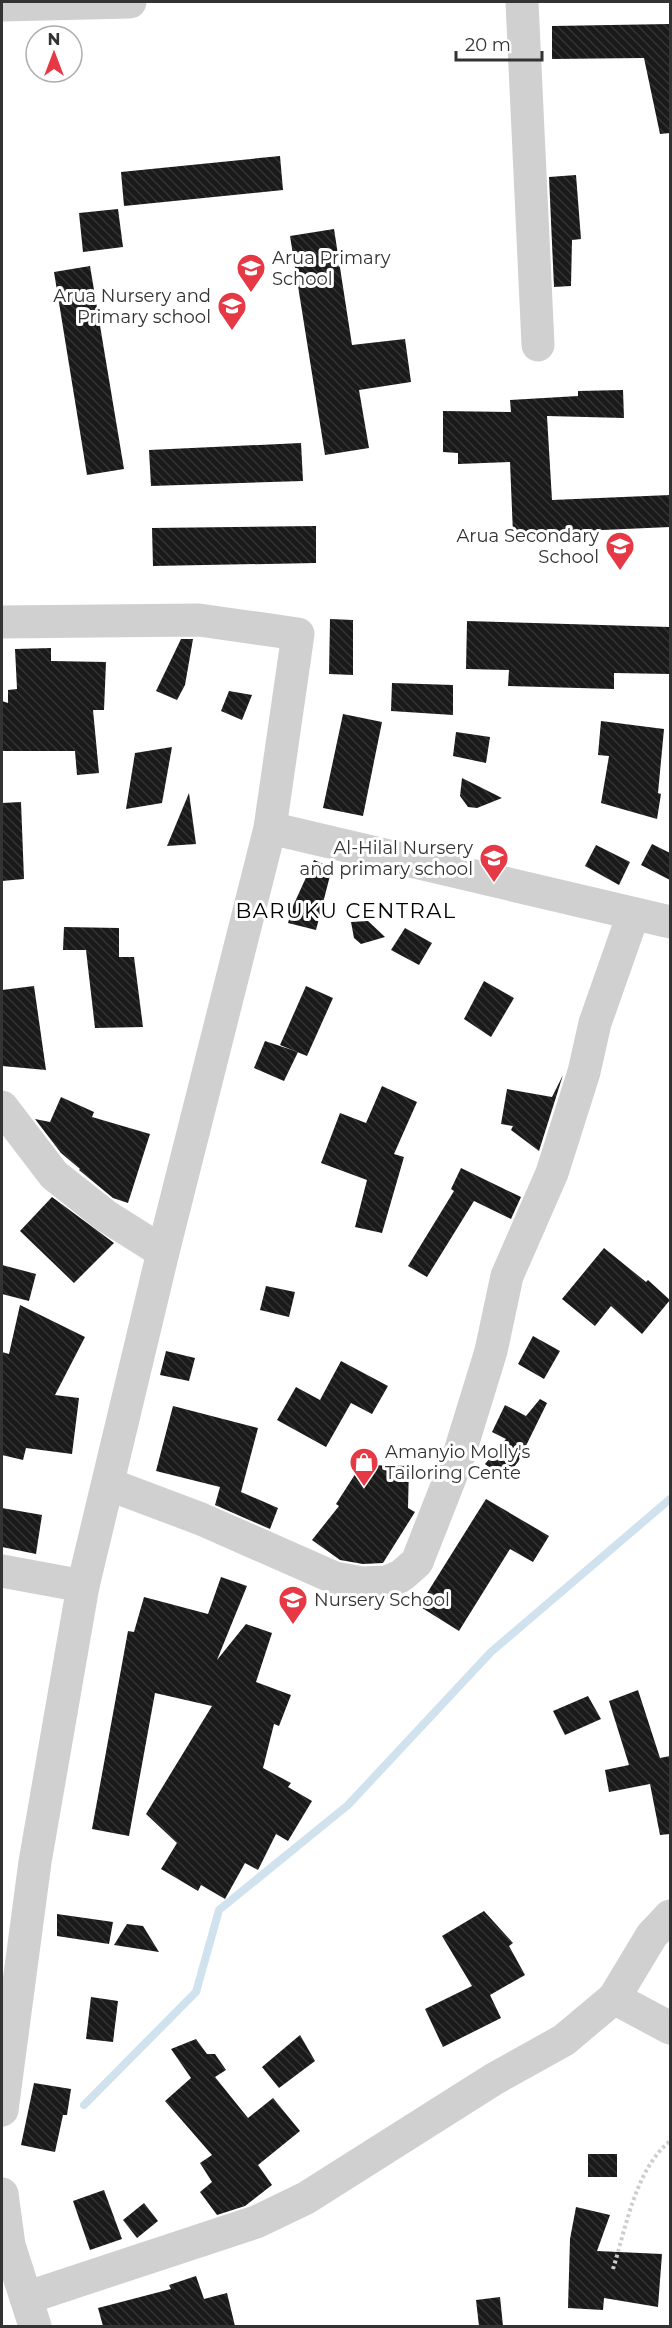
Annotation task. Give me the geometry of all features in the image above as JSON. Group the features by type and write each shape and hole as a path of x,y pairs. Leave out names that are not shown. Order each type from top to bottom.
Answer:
{"street":[{"path":"2,5 130,2"},
{"path":"522,2 538,345"},
{"path":"2,622 199,620 298,634 270,828 163,1252 83,1586 35,1862 2,2110"},
{"path":"270,828 670,922"},
{"path":"108,1484 201,1519 335,1578 362,1583 387,1582 401,1576 417,1562 459,1455 491,1351 507,1276 552,1173 584,1072 595,1023 633,915"},
{"path":"2,1107 54,1175 106,1216 163,1252"},
{"path":"2,1570 83,1586"},
{"path":"2,2194 9,2245 30,2312 256,2222 306,2198 494,2079 564,2040 614,1998 652,1935 670,1916"},
{"path":"614,1998 670,2028"}],"path":[{"path":"613,2269 632,2207 646,2172 670,2141"}],"building":[{"path":"670,24 670,133 660,134 644,58 552,59 552,26"},
{"path":"280,156 283,190 124,206 121,172"},
{"path":"576,175 581,239 572,240 571,286 554,287 549,177"},
{"path":"118,209 123,247 83,252 79,213"},
{"path":"334,229 352,345 405,339 411,382 359,390 369,448 325,455 290,236"},
{"path":"90,266 124,469 87,475 54,272"},
{"path":"623,390 624,418 547,416 552,500 670,495 670,527 513,534 510,462 458,464 458,453 443,452 443,411 511,412 510,400 578,396 578,391"},
{"path":"301,443 303,481 151,486 149,450"},
{"path":"316,526 316,563 153,566 152,528"},
{"path":"330,619 353,620 353,675 329,674"},
{"path":"467,621 670,627 670,674 614,673 614,689 508,686 509,670 466,669"},
{"path":"181,639 193,639 185,685 177,700 156,691"},
{"path":"51,648 51,661 106,662 104,710 93,710 99,773 77,775 75,751 2,751 2,701 8,703 8,690 17,689 15,649"},
{"path":"392,683 453,685 453,715 391,711"},
{"path":"229,691 252,695 242,720 221,711"},
{"path":"343,714 382,722 363,816 323,808"},
{"path":"601,721 664,729 658,793 661,794 657,819 601,803 609,756 598,755"},
{"path":"456,732 490,737 486,763 453,756"},
{"path":"172,747 162,803 126,809 135,753"},
{"path":"462,778 502,798 477,808 468,807 460,796"},
{"path":"189,793 196,844 167,846"},
{"path":"21,802 24,879 2,881 2,803"},
{"path":"652,844 670,853 670,880 641,865"},
{"path":"596,845 630,862 619,885 585,866"},
{"path":"314,860 332,868 316,930 288,923 293,906"},
{"path":"368,921 385,937 361,944 354,938 351,922"},
{"path":"64,927 119,928 119,957 134,957 143,1027 95,1028 86,950 63,950"},
{"path":"405,928 432,943 419,965 391,950"},
{"path":"484,981 514,998 491,1037 464,1019"},
{"path":"34,986 46,1070 2,1066 2,990"},
{"path":"306,986 333,998 307,1056 280,1045"},
{"path":"265,1041 298,1052 284,1081 254,1068"},
{"path":"563,1075 539,1151 511,1130 513,1126 501,1124 507,1089 552,1097"},
{"path":"382,1086 417,1102 394,1154 404,1157 382,1233 355,1227 367,1180 321,1163 340,1113 366,1123"},
{"path":"61,1097 94,1112 92,1117 150,1134 128,1203 113,1198 79,1170 61,1153 35,1119 50,1122"},
{"path":"461,1168 521,1197 511,1219 474,1201 427,1277 408,1266 454,1191 451,1189"},
{"path":"52,1197 114,1243 74,1283 20,1231"},
{"path":"604,1248 646,1282 648,1280 670,1300 642,1334 611,1306 595,1326 562,1299"},
{"path":"2,1265 36,1274 29,1301 2,1294"},
{"path":"266,1286 295,1292 289,1317 260,1310"},
{"path":"20,1305 85,1337 55,1395 79,1398 72,1454 26,1448 23,1460 2,1455 2,1352 9,1354"},
{"path":"533,1336 560,1351 544,1379 518,1364"},
{"path":"166,1351 195,1358 189,1381 160,1375"},
{"path":"341,1361 388,1386 372,1414 351,1403 326,1447 277,1420 296,1387 320,1400"},
{"path":"540,1399 547,1403 518,1462 504,1479 485,1464 506,1439 492,1432 505,1405 526,1416"},
{"path":"173,1406 258,1428 241,1492 278,1508 270,1529 215,1505 220,1487 156,1471"},
{"path":"361,1465 409,1466 408,1508 415,1512 383,1563 363,1564 340,1560 312,1540 339,1506 336,1504"},
{"path":"486,1499 549,1536 533,1562 510,1549 459,1631 419,1606"},
{"path":"2,1508 42,1515 36,1554 2,1547"},
{"path":"221,1577 247,1586 217,1660 246,1624 272,1633 256,1682 291,1695 279,1726 274,1724 263,1768 291,1783 288,1787 312,1801 288,1841 276,1834 258,1870 245,1863 225,1899 201,1885 198,1891 161,1869 177,1843 146,1814 212,1706 155,1693 129,1836 92,1829 128,1631 134,1632 144,1597 208,1614"},
{"path":"638,1690 660,1758 670,1756 670,1834 660,1835 650,1784 609,1792 605,1770 629,1765 609,1701"},
{"path":"588,1696 601,1719 565,1735 553,1711"},
{"path":"484,1911 513,1943 509,1946 525,1975 490,1995 501,2018 443,2047 425,2009 472,1986 442,1936"},
{"path":"57,1914 113,1922 109,1944 57,1936"},
{"path":"127,1924 143,1926 159,1952 114,1945"},
{"path":"91,1997 118,2001 113,2042 86,2039"},
{"path":"300,2035 315,2061 279,2088 262,2067"},
{"path":"196,2039 207,2054 215,2054 226,2070 215,2077 248,2118 273,2098 300,2131 258,2165 272,2185 245,2206 217,2215 200,2192 212,2182 200,2163 212,2155 165,2101 191,2078 171,2049"},
{"path":"34,2083 71,2089 67,2115 63,2115 55,2152 21,2145"},
{"path":"588,2154 617,2154 617,2177 588,2177"},
{"path":"104,2190 122,2239 90,2250 73,2201"},
{"path":"144,2203 158,2221 137,2238 123,2220"},
{"path":"576,2207 610,2215 597,2251 662,2254 658,2307 604,2298 603,2310 568,2308 570,2239"},
{"path":"196,2276 204,2299 227,2293 235,2326 103,2326 98,2308 171,2289 169,2285"},
{"path":"500,2297 503,2326 479,2326 476,2300"}],"waterway":[{"path":"84,2105 196,1992 219,1910 348,1805 491,1652 670,1499"}],"place":[{"name":"Arua Primary School","path":"251,294"},
{"name":"Arua Nursery and Primary school","path":"232,332"},
{"name":"Arua Secondary School","path":"620,572"},
{"name":"Al-Hilal Nursery and primary school","path":"494,884"},
{"name":"Amanyio Molly's Tailoring Cente","path":"364,1488"},
{"name":"Nursery School","path":"293,1626"}],"district":[{"name":"BARUKU CENTRAL","path":"346,910"}]}
